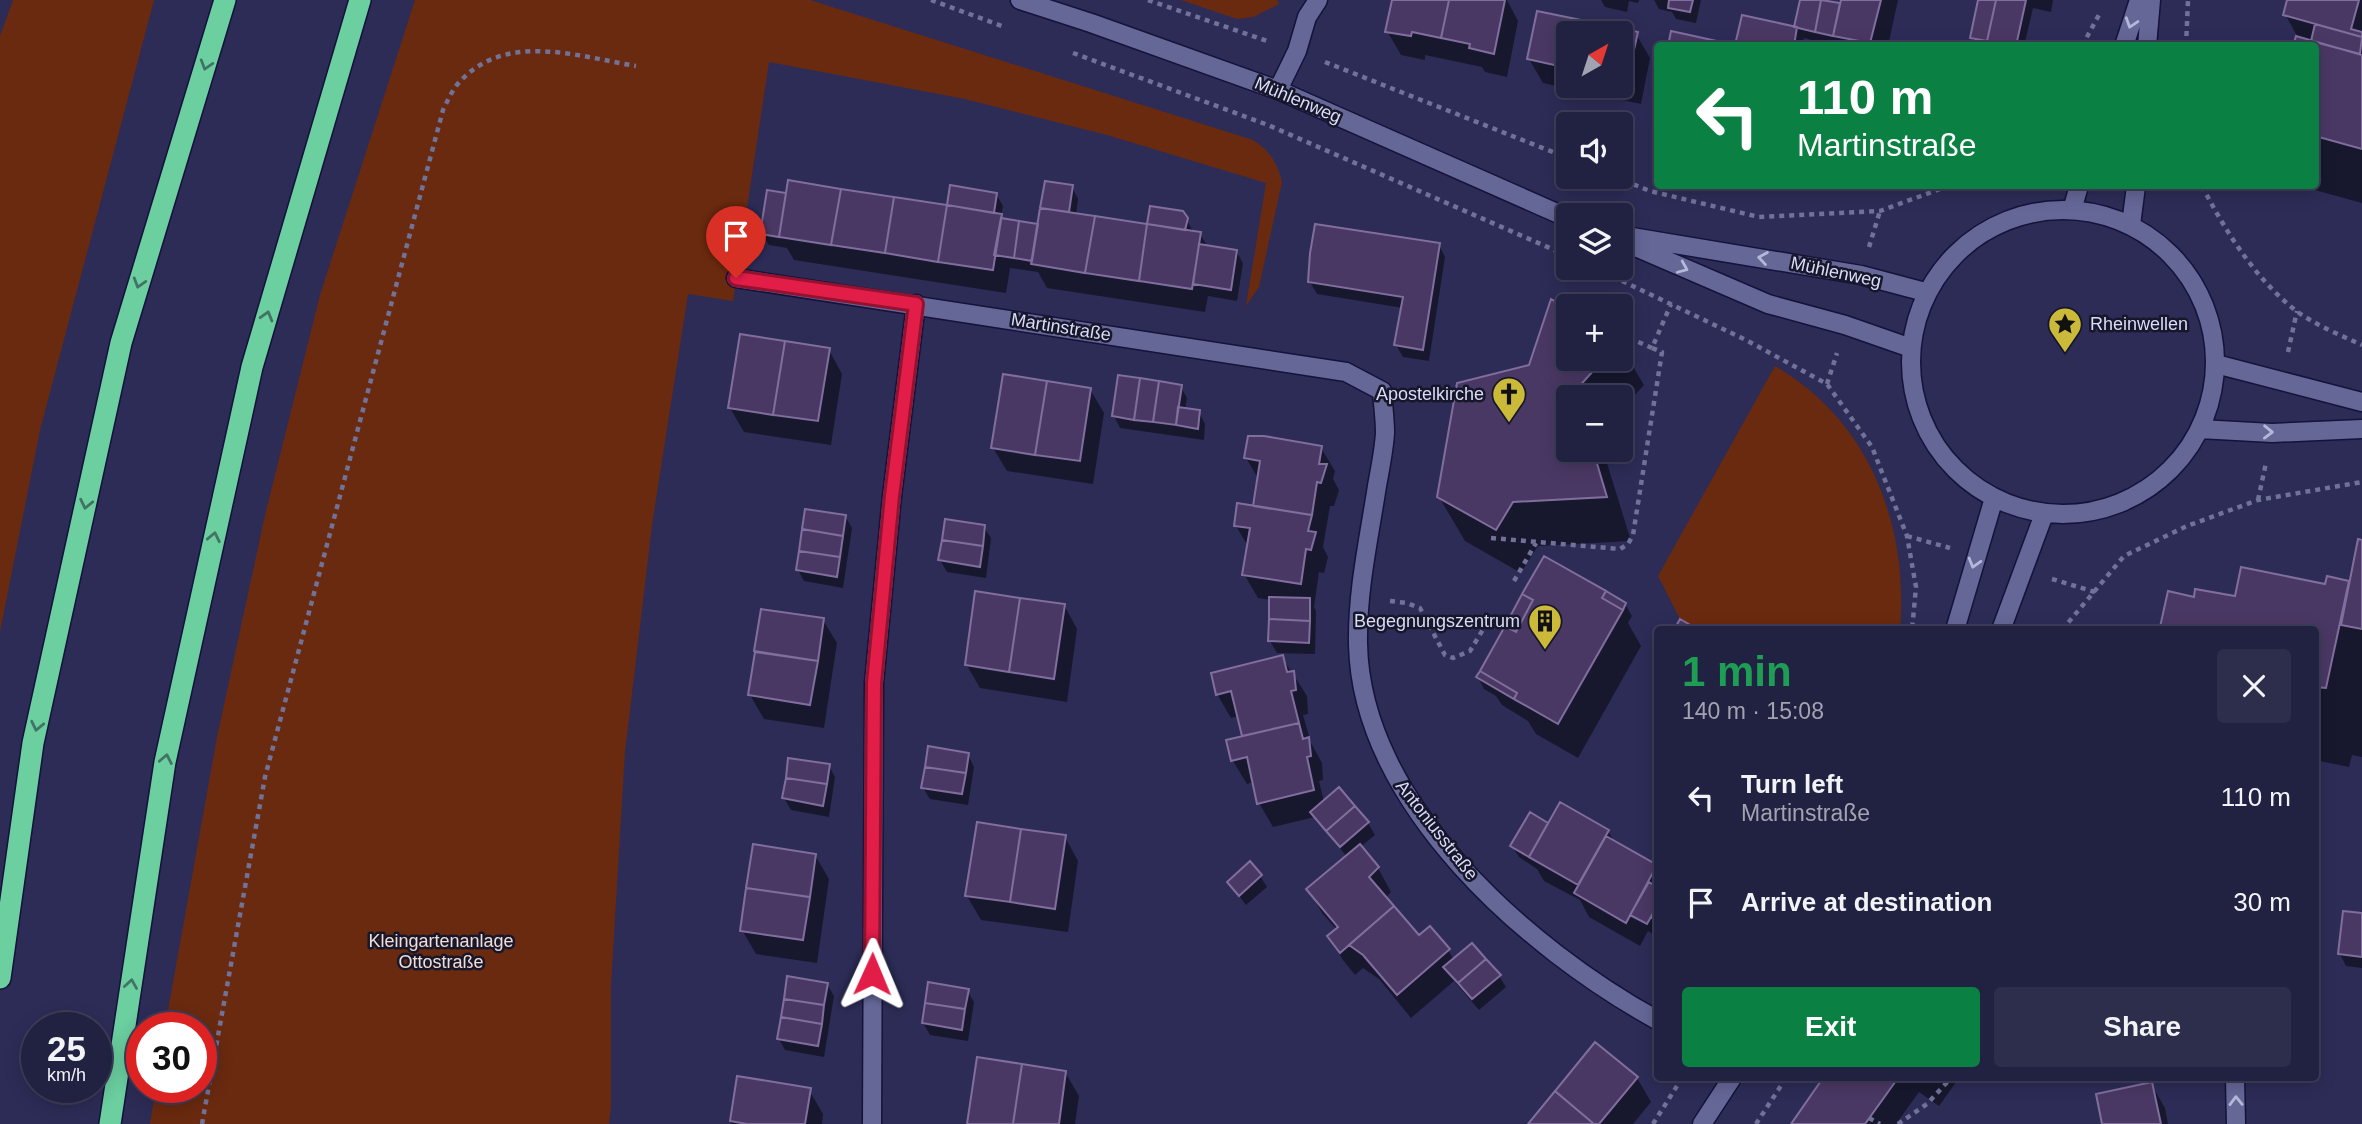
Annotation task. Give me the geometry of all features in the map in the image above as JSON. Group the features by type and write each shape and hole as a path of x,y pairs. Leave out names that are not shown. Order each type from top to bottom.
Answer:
{"highway":[{"path":"0,978 33,743 121,343 225,0"},
{"path":"110,1124 165,762 252,368 360,0"}],"street":[{"name":"Mühlenweg","path":"1020,0 1279,90 1556,213"},
{"path":"1279,90 1297,51 1307,17 1318,0"},
{"path":"2125,42 2139,0"},
{"path":"2147,42 2151,0"},
{"path":"2072,210 2078,189"},
{"path":"2131,225 2136,189"},
{"path":"2041,210 2072,210 2102,214 2131,225 2155,241 2176,260 2193,283 2206,308 2216,364 2214,386 2200,429 2186,452 2168,472 2147,489 2124,502 2071,514 2018,508 1994,498 1961,475 1947,461 1929,436 1917,408 1911,348 1913,332 1926,292 1958,250 1983,231 2011,218 2041,210"},
{"name":"Mühlenweg","path":"1633,237 1861,275 1926,292"},
{"path":"1633,247 1768,304 1845,325 1911,348"},
{"name":"Martinstraße","path":"736,278 1346,373 1382,391"},
{"path":"873,1124 874,683 892,496 916,304"},
{"path":"2216,364 2362,402"},
{"name":"Antoniusstraße","path":"1382,391 1385,435 1361,599 1358,645 1363,688 1381,748 1413,806 1469,874 1504,910 1594,982 1654,1018"},
{"path":"2200,429 2272,433 2362,429"},
{"path":"1956,626 1994,498"},
{"path":"2002,626 2044,513"},
{"path":"1702,1124 1730,1081"},
{"path":"2235,1081 2236,1124"}],"path":[{"path":"931,0 1009,29"},
{"path":"1148,0 1297,51 1556,153"},
{"path":"2186,42 2188,0"},
{"path":"2084,42 2101,11"},
{"path":"1060,48 1268,125 1556,251"},
{"path":"202,1124 265,777 443,110 457,86 477,68 516,52 544,51 636,66"},
{"path":"1633,184 1650,191 1759,216 1880,211 1940,189"},
{"path":"2204,189 2221,221 2262,281 2297,311 2362,345"},
{"path":"1620,280 1746,340 1828,384 1872,447 1907,536 1916,587 1912,626"},
{"path":"1652,348 1671,304"},
{"path":"1491,538 1620,549 1628,544 1633,536 1662,352 1633,340"},
{"path":"2065,626 2124,556 2187,526 2258,500 2362,482"},
{"path":"1514,581 1536,543"},
{"path":"1361,599 1407,603 1420,608 1445,655 1453,658 1470,651 1490,618"},
{"path":"1653,1124 1680,1081"},
{"path":"1756,1124 1784,1081"},
{"path":"1898,1124 1927,1104 1948,1081"},
{"path":"1869,1118 1880,1124"}],"green space":[{"path":"13,0 154,0 40,430 0,632 0,36"},
{"name":"Kleingartenanlage Ottostraße","path":"415,0 810,0 1253,140 1272,158 1282,182 1259,287 1246,306 1266,183 1107,135 965,99 769,62 733,301 688,294 652,525 625,752 611,985 609,1124 150,1124 153,1103 217,1103 217,1012 168,1012 217,737 265,515 320,295"},
{"path":"1181,0 1277,0 1279,4 1253,17 1237,19"},
{"path":"1775,366 1808,389 1835,415 1858,446 1876,479 1889,515 1897,552 1901,591 1900,626 1692,626 1680,619 1658,576"}],"building":[{"path":"1392,0 1449,0 1441,38 1412,32 1411,36 1385,32"},
{"path":"1449,0 1505,0 1494,54 1469,48 1470,44 1441,38"},
{"path":"1669,0 1693,0 1690,12 1668,8"},
{"path":"1800,0 1821,0 1815,32 1794,27"},
{"path":"1821,0 1840,3 1833,36 1815,32"},
{"path":"1841,0 1881,0 1870,42 1833,36"},
{"path":"1978,0 1996,0 1987,41 1970,38"},
{"path":"1996,0 2026,0 2017,42 1987,41"},
{"path":"2287,0 2359,0 2351,29 2362,32 2362,37 2283,15"},
{"path":"1537,11 1586,21 1556,21 1556,65 1527,59"},
{"path":"1742,15 1797,27 1795,42 1736,42"},
{"path":"2315,24 2362,37 2360,54 2311,41"},
{"path":"1633,31 1638,32 1633,54"},
{"path":"1671,31 1721,42 1669,42"},
{"path":"2296,36 2317,42 2294,42"},
{"path":"2319,43 2362,55 2362,149 2319,137"},
{"path":"788,180 841,189 831,245 779,237"},
{"path":"1045,181 1073,185 1069,212 1040,208"},
{"path":"950,185 997,193 994,213 947,205"},
{"path":"841,189 894,197 885,253 831,245"},
{"path":"767,190 786,193 779,237 760,234"},
{"path":"894,197 947,205 938,262 885,253"},
{"path":"947,205 1002,214 993,270 938,262"},
{"path":"1150,206 1183,211 1188,218 1185,230 1147,224"},
{"path":"1040,208 1095,216 1085,273 1031,264"},
{"path":"1095,216 1147,224 1139,281 1085,273"},
{"path":"1001,218 1019,221 1014,258 994,255"},
{"path":"1019,221 1038,224 1032,261 1014,258"},
{"path":"1147,224 1201,232 1192,289 1139,281"},
{"path":"1315,224 1440,243 1423,350 1394,345 1403,297 1308,282"},
{"path":"1199,244 1237,250 1231,290 1193,284"},
{"name":"Apostelkirche","path":"1551,299 1556,302 1556,371 1593,371 1580,385 1556,385 1556,462 1597,462 1607,497 1513,502 1496,530 1437,497 1457,383 1529,365"},
{"path":"740,334 785,341 773,415 728,408"},
{"path":"785,341 830,348 818,421 773,415"},
{"path":"1003,374 1047,381 1035,455 991,448"},
{"path":"1118,375 1140,378 1134,420 1112,416"},
{"path":"1140,378 1159,381 1153,422 1134,420"},
{"path":"1047,381 1091,388 1080,461 1035,455"},
{"path":"1159,381 1182,385 1176,425 1153,422"},
{"path":"1178,407 1200,410 1198,429 1176,425"},
{"path":"1248,436 1264,436 1322,446 1319,464 1327,464 1321,483 1317,482 1312,515 1253,506 1260,461 1244,458"},
{"path":"1237,503 1312,515 1308,531 1316,532 1311,550 1306,549 1301,584 1242,575 1250,528 1234,526"},
{"path":"805,509 846,515 843,536 802,529"},
{"path":"945,519 985,525 983,546 942,540"},
{"path":"802,529 843,536 840,557 799,551"},
{"path":"2358,539 2362,540 2362,629 2341,625"},
{"path":"942,540 983,546 980,567 938,560"},
{"path":"799,551 840,557 837,577 796,570"},
{"name":"Begegnungszentrum","path":"1544,556 1606,591 1602,598 1623,610 1558,724 1514,699 1517,693 1480,671 1505,626 1516,632 1533,600 1522,594"},
{"path":"2241,567 2325,584 2327,576 2349,581 2326,688 2319,687 2319,626 2160,626 2168,591 2194,597 2195,589 2235,596"},
{"path":"975,591 1020,598 1009,672 965,665"},
{"path":"1606,591 1626,603 1623,610 1602,598"},
{"path":"1522,594 1533,600 1516,632 1505,626"},
{"path":"1269,597 1310,598 1310,621 1269,619"},
{"path":"1020,598 1065,604 1054,679 1009,672"},
{"path":"761,609 824,618 818,661 754,651"},
{"path":"1269,619 1310,621 1309,643 1268,641"},
{"path":"1680,619 1692,626 1676,626"},
{"path":"755,652 818,661 810,705 748,695"},
{"path":"1283,655 1287,672 1294,671 1296,690 1291,691 1299,723 1242,736 1231,691 1216,695 1211,673"},
{"path":"1480,671 1517,693 1514,699 1476,677"},
{"path":"1299,723 1303,739 1309,737 1311,756 1307,757 1314,790 1257,804 1247,757 1231,761 1226,740"},
{"path":"928,746 969,753 966,773 925,767"},
{"path":"788,758 830,764 827,784 786,778"},
{"path":"925,767 966,773 962,794 921,788"},
{"path":"786,778 827,784 823,806 782,798"},
{"path":"1339,787 1355,806 1326,831 1310,812"},
{"path":"1560,802 1609,830 1578,885 1529,857"},
{"path":"1355,806 1369,822 1340,847 1326,831"},
{"path":"1530,812 1548,823 1529,857 1510,846"},
{"path":"977,822 1021,829 1010,902 965,896"},
{"path":"1021,829 1066,835 1055,909 1010,902"},
{"path":"1606,836 1654,863 1654,871 1626,923 1574,893"},
{"path":"753,844 816,854 810,897 746,888"},
{"path":"1360,844 1379,867 1369,877 1394,906 1340,953 1327,936 1338,927 1306,889"},
{"path":"1250,861 1262,875 1239,896 1227,882"},
{"path":"1649,882 1654,885 1654,911 1647,924 1630,915"},
{"path":"746,888 810,897 803,940 740,931"},
{"path":"1394,906 1419,935 1430,926 1450,949 1397,995 1363,955 1349,945"},
{"path":"2343,911 2362,913 2362,957 2338,954"},
{"path":"1472,943 1486,959 1458,983 1443,967"},
{"path":"1486,959 1501,975 1472,999 1458,983"},
{"path":"787,976 828,983 824,1005 784,999"},
{"path":"928,982 969,989 965,1009 925,1003"},
{"path":"784,999 824,1005 822,1024 781,1017"},
{"path":"925,1003 965,1009 962,1030 922,1023"},
{"path":"781,1017 822,1024 818,1046 777,1039"},
{"path":"1595,1042 1638,1077 1599,1124 1594,1124 1555,1091"},
{"path":"977,1057 1022,1064 1013,1124 967,1124"},
{"path":"1022,1064 1066,1071 1059,1124 1013,1124"},
{"path":"737,1076 811,1088 805,1124 747,1124 730,1121"},
{"path":"1821,1081 1896,1081 1865,1124 1791,1124"},
{"path":"2152,1082 2161,1124 2102,1124 2096,1094"},
{"path":"1555,1091 1594,1124 1528,1124"}],"place":[{"name":"Rheinwellen","path":"2065,354"},
{"name":"Apostelkirche","path":"1509,424"},
{"name":"Begegnungszentrum","path":"1545,651"}],"route":[{"path":"736,278 916,304 892,496 874,683 872,974"}]}
